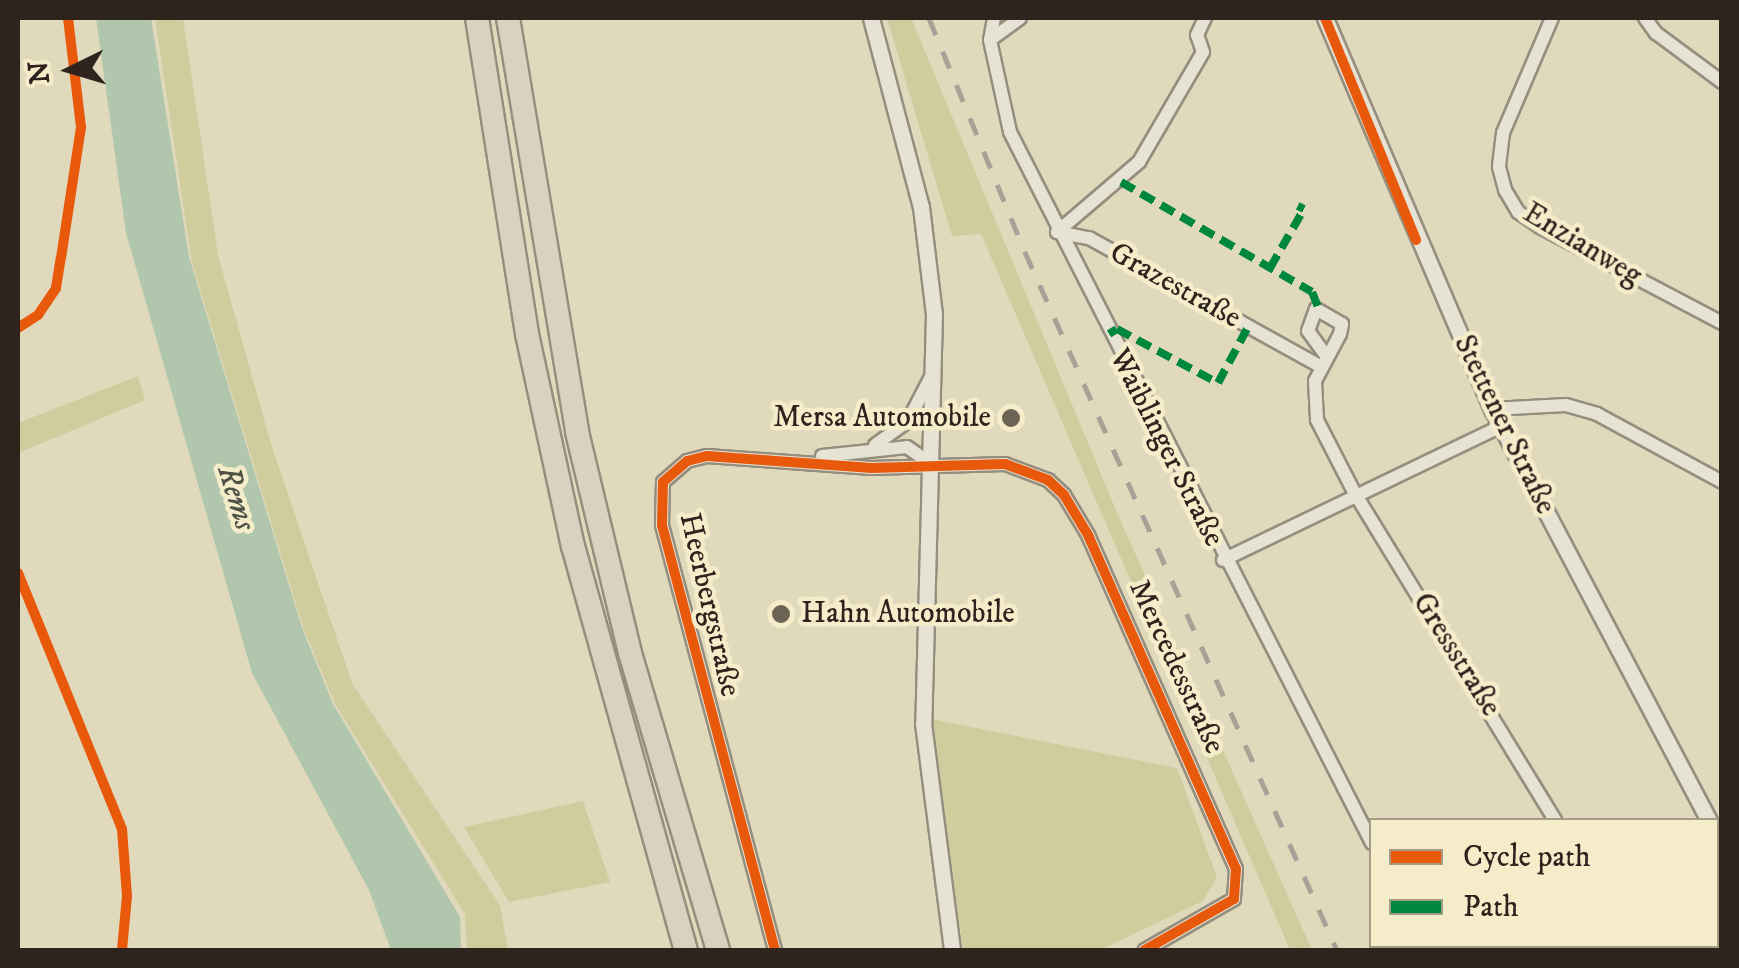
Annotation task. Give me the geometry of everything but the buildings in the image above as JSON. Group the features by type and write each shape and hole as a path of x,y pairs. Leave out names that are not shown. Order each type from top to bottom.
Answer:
{"highway":[{"path":"478,18 524,316 568,528 686,950"},
{"path":"508,18 538,222 581,450 655,744 718,950"}],"street":[{"path":"871,18 921,207 934,370 922,724 952,950"},
{"name":"Waiblinger Straße","path":"994,18 990,40 1010,132 1057,232 1369,837"},
{"path":"990,40 1020,18"},
{"path":"1057,232 1139,162 1203,52 1197,35 1205,18"},
{"name":"Stettener Straße","path":"1325,18 1492,410 1708,818"},
{"name":"Enzianweg","path":"1552,18 1502,133 1498,168 1505,190 1518,212 1540,227 1722,323"},
{"path":"1645,18 1656,33 1722,82"},
{"name":"Grazestraße","path":"1057,232 1090,238 1290,350 1324,362"},
{"path":"1290,350 1306,323 1322,308 1342,324 1312,400 1317,420 1354,492"},
{"path":"1306,323 1324,362"},
{"path":"874,446 908,421 934,370"},
{"path":"1492,410 1566,405 1596,414 1722,482"},
{"path":"1224,560 1354,492 1501,426"},
{"name":"Heerbergstraße","path":"810,458 874,446 907,447 933,465"},
{"name":"Heerbergstraße","path":"776,950 688,640 659,502 663,482 687,461 707,456 810,458 872,468 933,465"},
{"name":"Mercedesstraße","path":"933,465 1004,464 1048,480 1064,495 1197,774 1236,869 1234,900 1144,950"},
{"name":"Gressstraße","path":"1354,492 1554,818"}],"shaded area":[{"path":"155,18 183,18 218,255 271,444 352,683 500,905 508,950 467,950 465,914 335,704 303,627 192,263"},
{"path":"887,18 911,18 1118,515 1312,950 1290,950 981,234 952,236"},
{"path":"138,376 145,400 18,453 18,423"},
{"path":"931,719 1177,768 1217,877 1203,901 1100,950 963,950"},
{"path":"583,801 610,882 509,902 464,827"}],"water":[{"name":"Rems","path":"96,18 151,18 189,257 302,628 333,704 460,917 461,950 391,950 369,890 252,673 126,233"}],"railway":[{"path":"929,18 1025,252 1337,950"}],"marked path":[{"path":"1121,182 1312,292 1319,309"},
{"path":"1270,268 1304,209 1298,206"},
{"path":"1109,334 1117,329 1218,383 1248,327"}],"cycle path":[{"path":"18,328 38,315 56,288 61,258 81,127 68,18"},
{"path":"1325,18 1416,240"},
{"path":"775,950 662,525 663,482 687,461 707,456 872,468 1005,464 1048,480 1064,495 1088,535 1236,869 1234,899 1145,950"},
{"path":"18,573 122,829 127,896 122,950"}],"place":[{"name":"Mersa Automobile","path":"1011,418"},
{"name":"Hahn Automobile","path":"781,614"}]}
